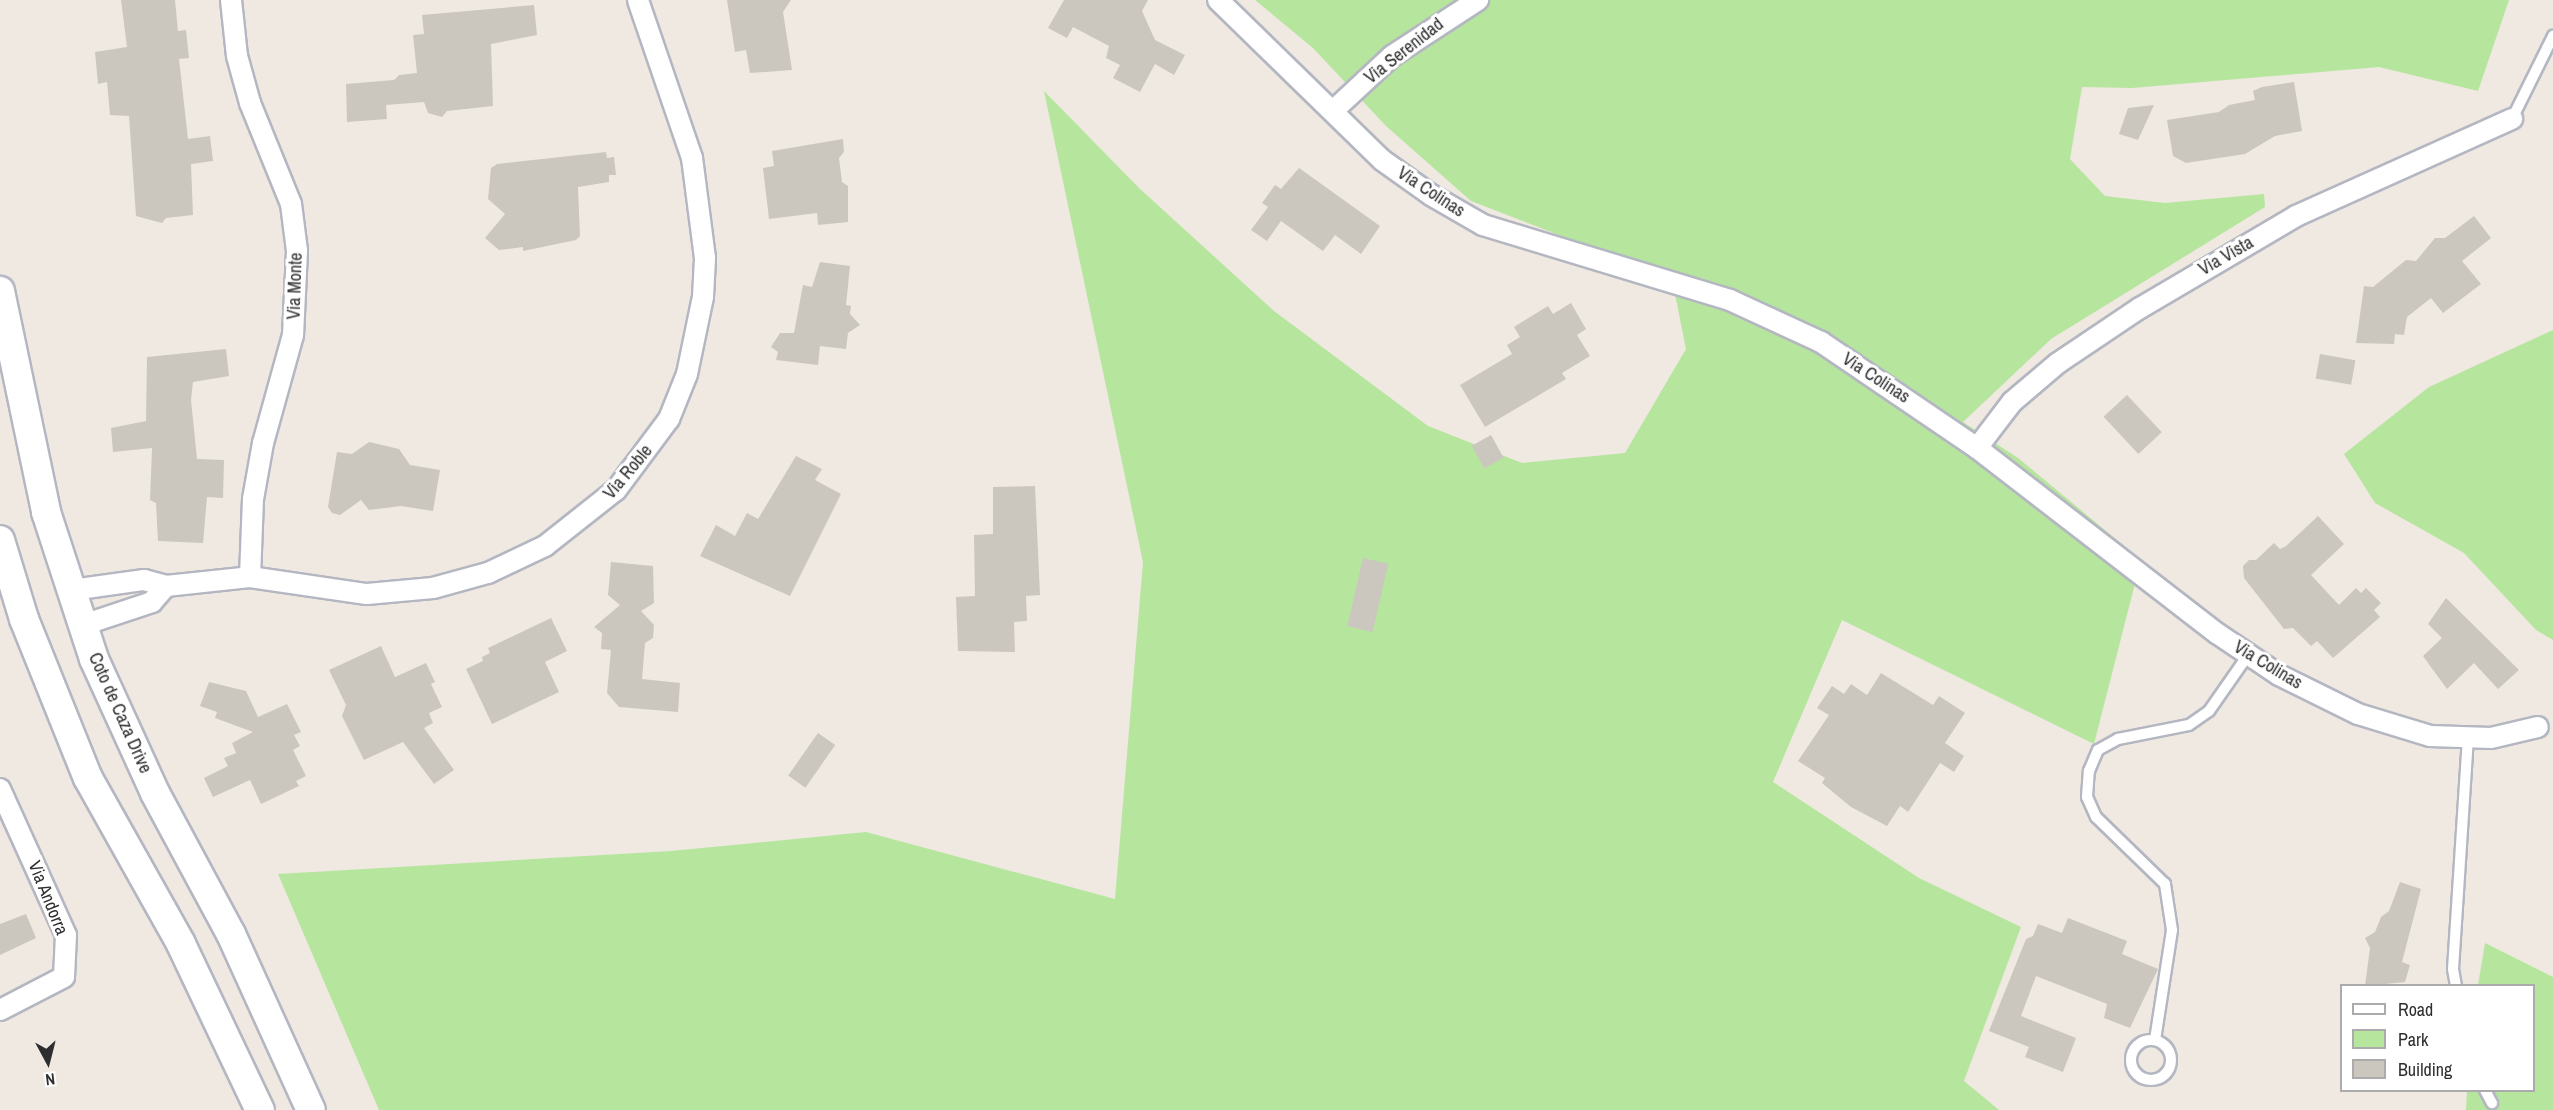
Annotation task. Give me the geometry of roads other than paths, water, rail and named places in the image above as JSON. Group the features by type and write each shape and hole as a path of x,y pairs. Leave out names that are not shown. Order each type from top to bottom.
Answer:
{"main road":[{"name":"Coto de Caza Drive","path":"0,291 46,512 83,625 119,719 231,934 311,1110"},
{"path":"0,540 28,630 88,778 181,944 260,1110"}],"street":[{"name":"Via Monte","path":"231,0 237,56 250,103 291,204 297,251 293,335 263,443 253,500 250,577"},
{"name":"Via Roble","path":"72,590 144,580 165,586 250,577 367,594 433,588 489,573 545,546 584,519 645,456 669,419 687,374 703,297 705,258 692,158 638,0"},
{"name":"Via Colinas","path":"1218,0 1335,109 1382,160 1483,225 1730,300 1821,342 1977,448 2248,655 2358,714 2430,736 2491,738 2538,727"},
{"name":"Via Serenidad","path":"1335,109 1392,56 1478,0"},
{"name":"Via Vista","path":"1977,448 2013,402 2058,363 2140,308 2296,216 2512,119"},
{"path":"83,625 152,602 165,586"},
{"name":"Via Andorra","path":"0,789 66,935 64,977 0,1010"}],"lane":[{"path":"2512,119 2553,36"},
{"path":"2156,1040 2172,930 2165,884 2096,817 2086,797 2089,771 2097,750 2118,739 2189,725 2209,711 2248,655"},
{"path":"2456,984 2453,969 2468,737"},
{"path":"2486,1092 2492,1103"}]}
